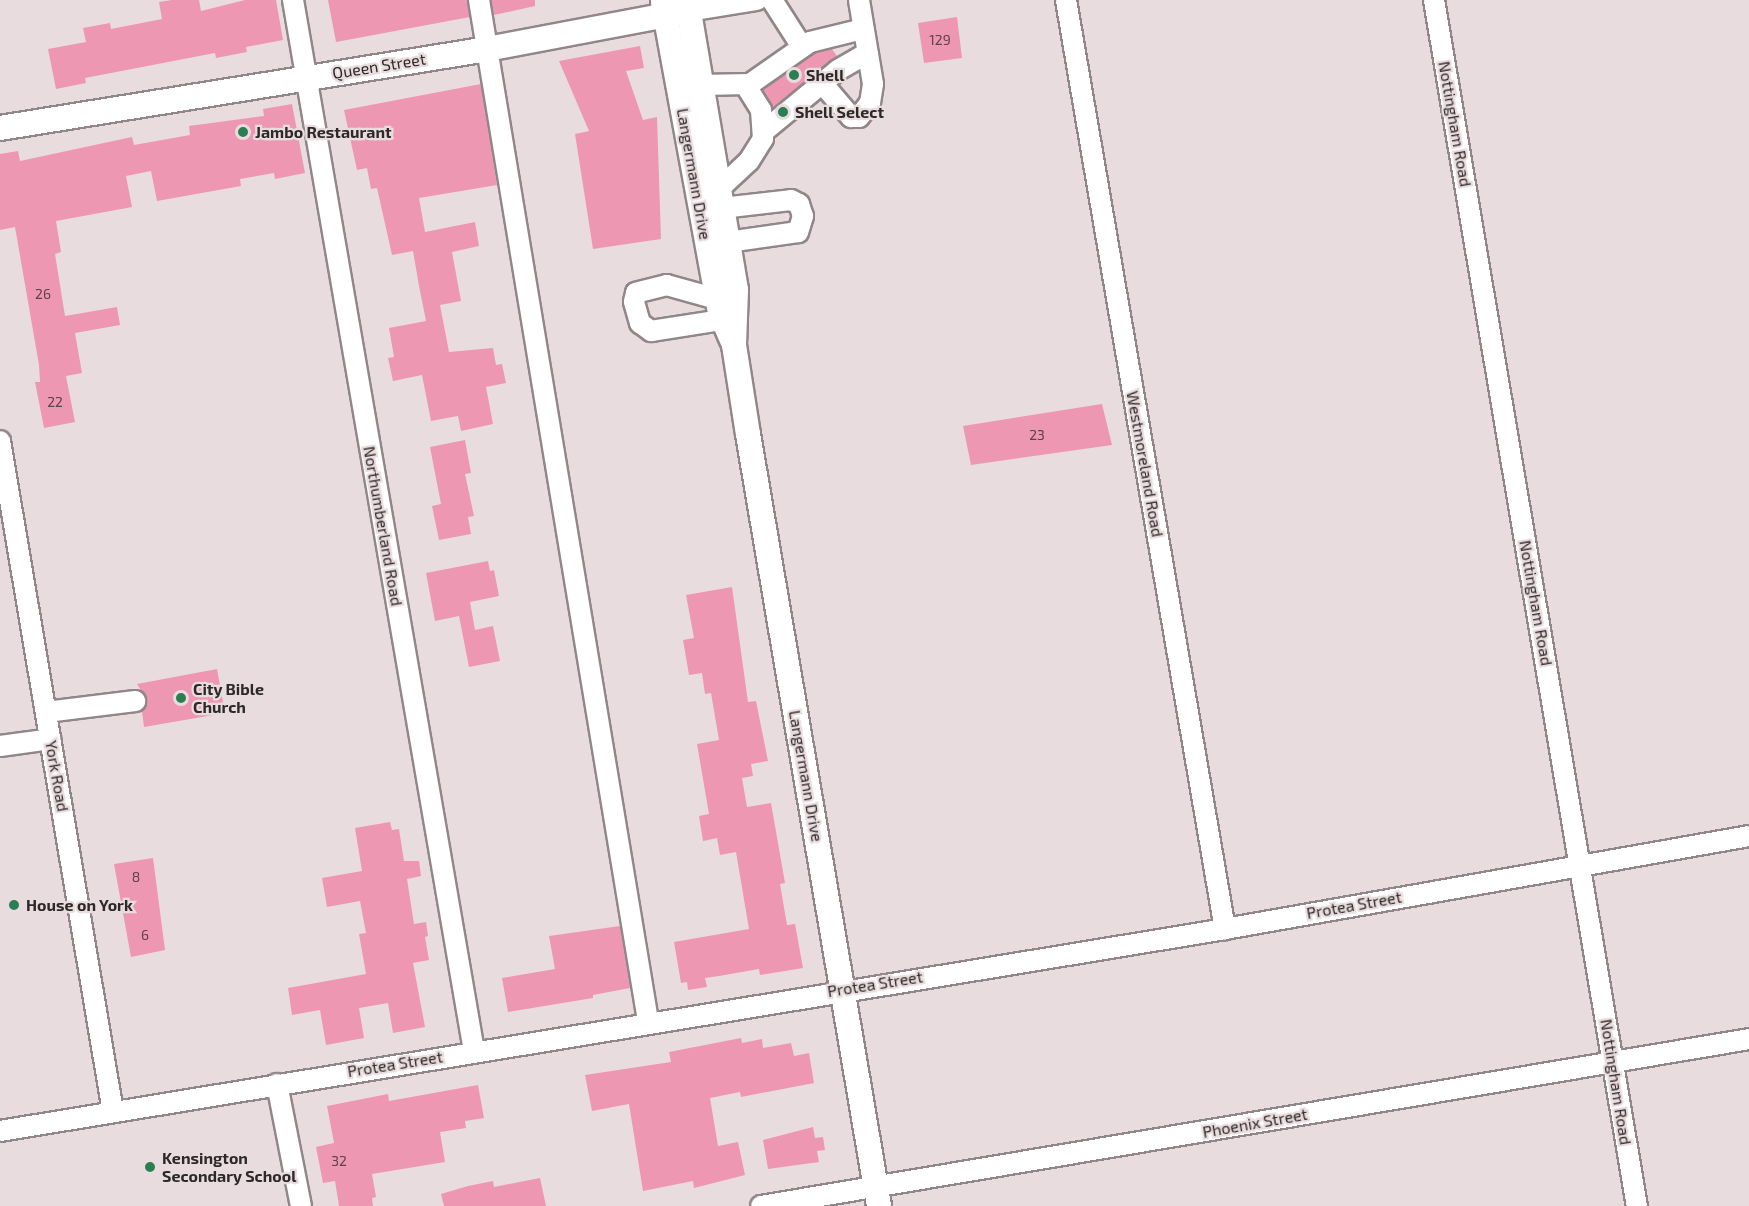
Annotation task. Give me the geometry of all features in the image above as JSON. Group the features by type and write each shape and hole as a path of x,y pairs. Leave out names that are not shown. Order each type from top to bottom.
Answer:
{"main road":[{"name":"Queen Street","path":"0,128 487,49 664,8 688,6"},
{"name":"Langermann Drive","path":"688,6 728,242 737,309 734,345"},
{"name":"Langermann Drive","path":"664,8 720,309 734,345 877,1197"}],"street":[{"name":"Northumberland Road","path":"293,0 474,1051"},
{"path":"479,0 648,1021"},
{"name":"Queen Street","path":"688,6 757,0"},
{"path":"772,0 802,47"},
{"path":"822,83 846,113 860,117 872,97 859,0"},
{"name":"Westmoreland Road","path":"1066,0 1225,929"},
{"name":"Nottingham Road","path":"1434,0 1637,1206"},
{"path":"701,85 746,86 776,69 802,47 823,37 863,29"},
{"path":"763,132 822,83 867,53"},
{"path":"721,199 756,153 763,132 761,110 746,86"},
{"path":"721,199 791,200 799,204 803,216 798,232 728,242"},
{"name":"York Road","path":"0,441 113,1112"},
{"path":"46,712 135,701"},
{"path":"0,746 51,739"},
{"name":"Protea Street","path":"0,1131 842,989 1225,929 1580,864 1749,836"},
{"name":"Phoenix Street","path":"761,1206 877,1197 1613,1062 1749,1040"},
{"path":"277,1084 301,1206"}],"building":[{"path":"199,0 201,11 245,0 276,0 283,40 246,47 247,52 216,58 215,53 85,78 86,83 56,89 48,49 86,42 83,28 110,23 111,29 162,19 159,2"},
{"path":"328,0 467,0 470,17 336,42"},
{"path":"491,0 535,0 535,6 494,15"},
{"path":"957,17 962,58 924,63 918,23"},
{"path":"640,46 644,68 626,71 643,120 657,117 661,239 593,249 575,134 589,131 559,61"},
{"path":"832,49 837,56 773,108 763,90 815,53"},
{"path":"481,84 497,185 419,198 425,232 475,222 479,246 452,252 461,301 440,305 449,352 493,348 496,365 502,364 506,383 486,387 493,424 461,431 458,416 431,421 422,375 393,381 388,358 394,357 389,328 426,321 413,251 392,255 377,188 371,189 367,168 357,170 344,110"},
{"path":"292,104 305,173 275,179 274,173 240,179 241,186 157,201 151,171 126,176 132,207 56,221 61,252 55,254 65,316 117,307 120,325 75,333 82,373 66,376 75,422 44,428 35,382 40,382 39,365 15,227 0,230 0,154 18,151 20,161 132,137 134,145 190,135 189,126 264,116 263,109"},
{"path":"1102,404 1112,445 971,465 963,426"},
{"path":"465,440 471,473 465,474 474,516 468,517 471,534 439,540 432,506 441,504 430,447"},
{"path":"488,561 490,571 494,570 499,596 470,602 475,630 493,626 500,661 469,667 459,616 435,621 426,573"},
{"path":"732,587 748,702 756,701 768,761 751,764 753,776 742,778 747,807 771,803 785,883 780,884 787,925 795,924 803,968 760,975 759,969 705,978 707,987 688,990 687,982 681,983 674,942 749,929 736,852 720,855 717,838 703,841 699,816 709,814 697,744 719,740 711,693 705,694 702,673 689,675 683,640 694,638 686,595"},
{"name":"City Bible Church","path":"217,669 225,713 144,727 142,711 147,699 137,684"},
{"path":"390,822 392,830 399,829 404,861 419,861 421,876 407,879 414,924 426,922 428,936 425,937 429,960 413,963 425,1027 393,1033 388,1003 359,1008 364,1038 326,1045 320,1010 292,1015 288,988 366,974 359,934 366,933 360,901 327,907 322,878 362,871 355,828"},
{"path":"153,858 165,950 131,957 114,864"},
{"path":"620,926 630,988 593,995 593,998 508,1012 502,978 555,969 549,936"},
{"path":"741,1038 742,1043 762,1039 763,1048 791,1043 794,1056 809,1053 814,1083 741,1097 740,1092 710,1098 718,1146 738,1142 745,1175 694,1188 693,1181 643,1191 629,1104 592,1111 585,1075 671,1062 669,1052"},
{"path":"478,1085 484,1118 465,1121 466,1128 440,1132 445,1162 372,1174 376,1197 372,1198 373,1206 339,1206 335,1181 323,1183 316,1147 334,1143 327,1106 388,1094 389,1101"},
{"path":"813,1127 815,1138 823,1137 825,1150 817,1151 819,1162 768,1169 763,1140"},
{"path":"540,1178 546,1206 444,1206 441,1194 493,1181 494,1187"}],"place":[{"name":"Shell","path":"794,75"},
{"name":"Shell Select","path":"783,112"},
{"name":"Jambo Restaurant","path":"243,132"},
{"name":"City Bible Church","path":"181,698"},
{"name":"House on York","path":"14,905"},
{"name":"Kensington Secondary School","path":"150,1167"}]}
